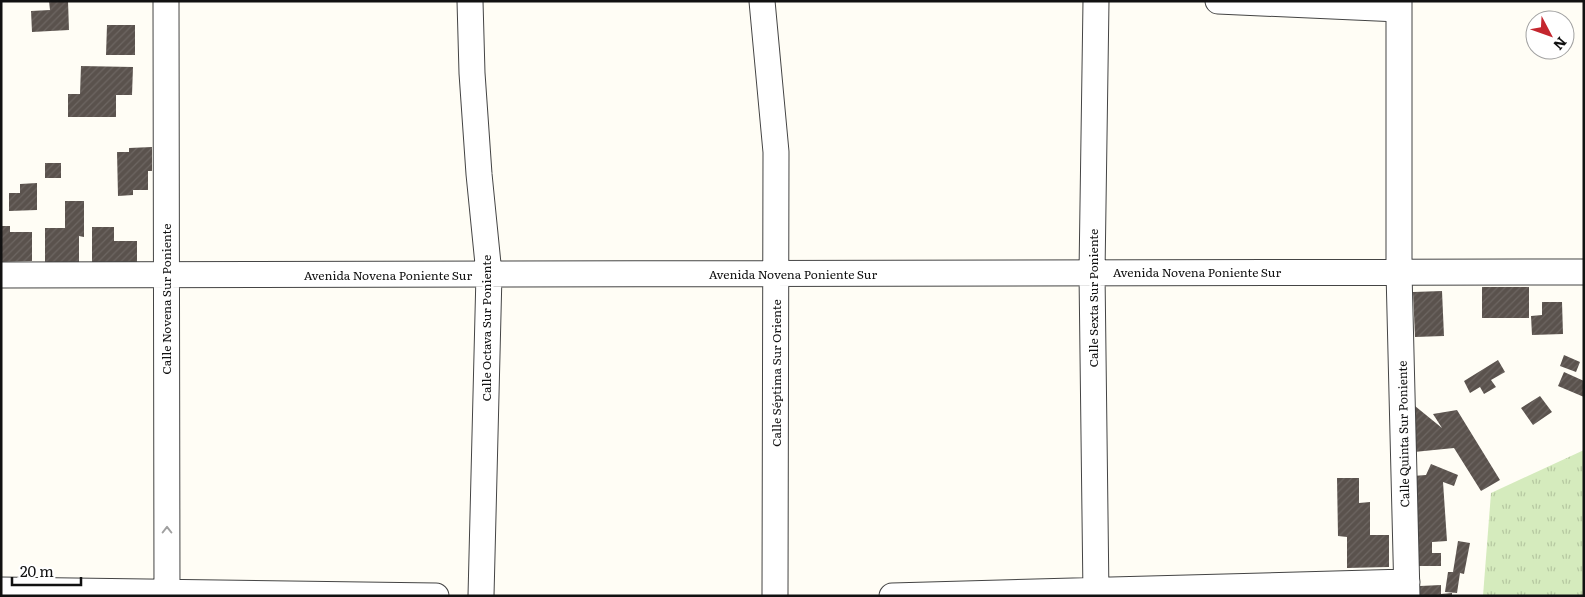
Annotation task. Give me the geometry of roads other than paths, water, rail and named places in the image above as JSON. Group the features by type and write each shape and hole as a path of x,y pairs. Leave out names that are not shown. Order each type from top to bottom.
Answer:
{"street":[{"name":"Calle Novena Sur Poniente","path":"166,1 167,594"},
{"name":"Calle Octava Sur Poniente","path":"470,1 473,91 489,274 481,596"},
{"name":"Calle Séptima Sur Oriente","path":"762,1 776,152 775,596"},
{"name":"Calle Sexta Sur Poniente","path":"1096,1 1092,273 1096,593"},
{"path":"1218,1 1399,5"},
{"name":"Calle Quinta Sur Poniente","path":"1399,5 1399,272 1407,589"},
{"name":"Avenida Novena Poniente Sur","path":"1,275 1584,272"},
{"path":"892,596 1407,589"},
{"path":"1,590 167,594 436,596"}]}
